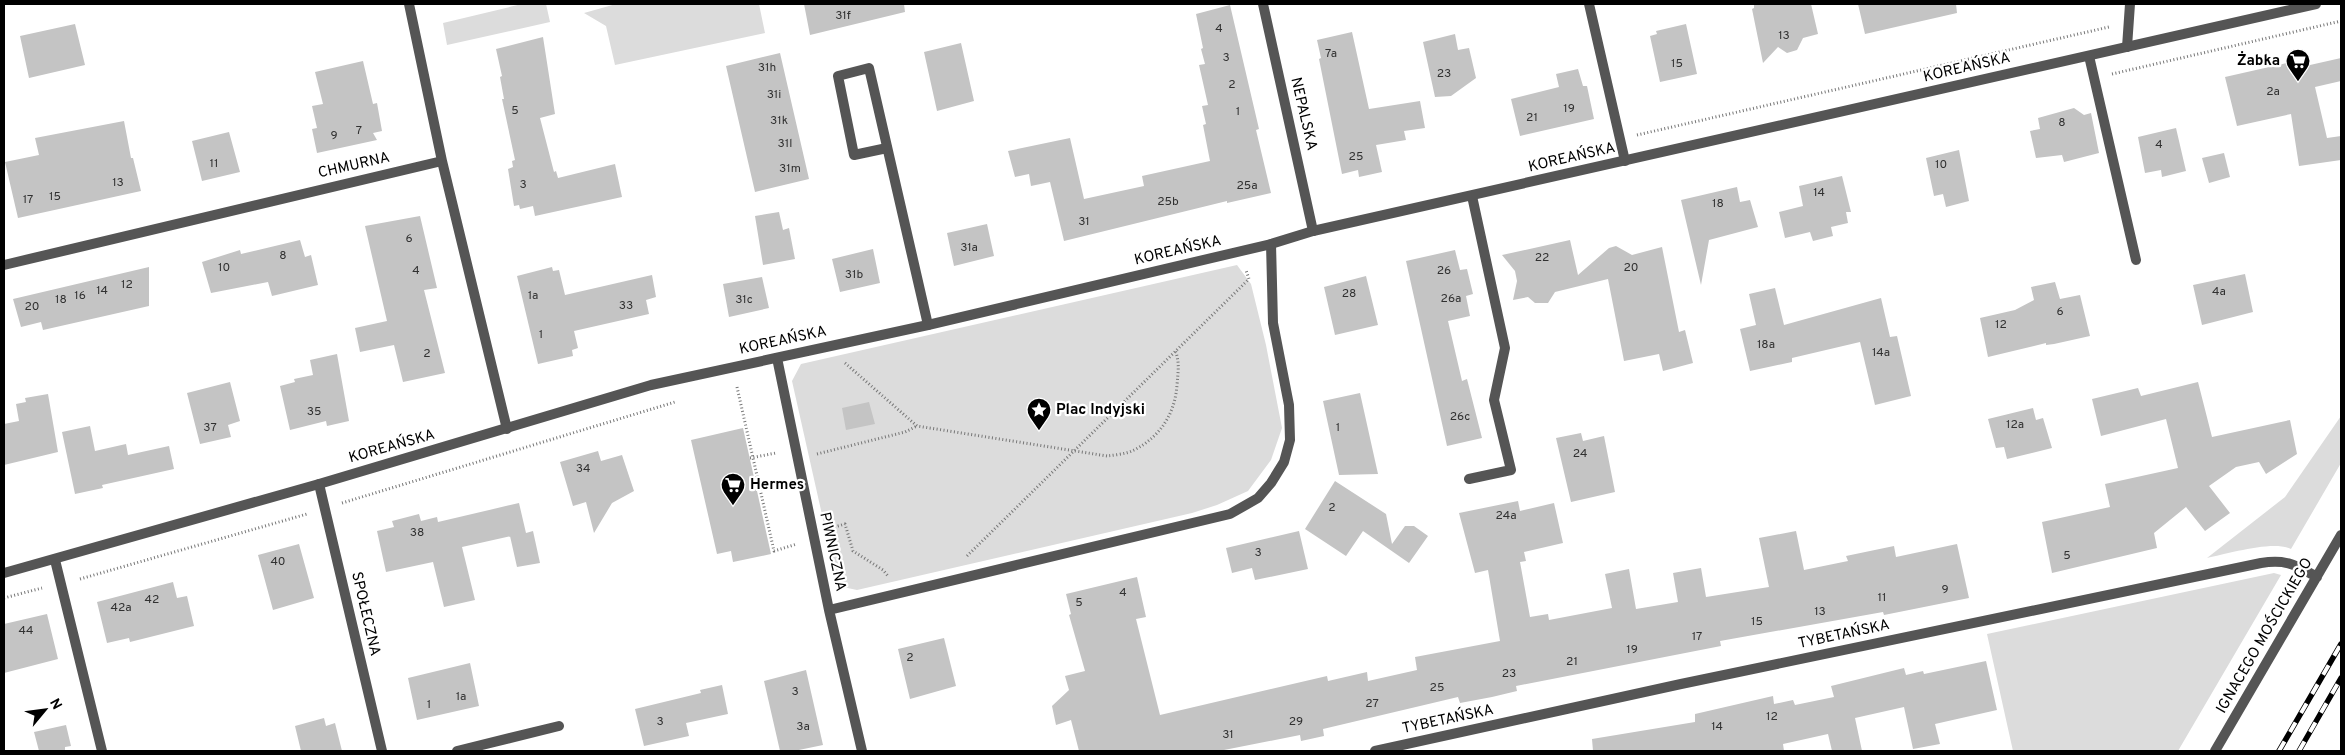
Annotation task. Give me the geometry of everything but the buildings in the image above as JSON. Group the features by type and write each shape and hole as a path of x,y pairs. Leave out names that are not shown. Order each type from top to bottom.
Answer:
{"street":[{"path":"408,4 442,161 507,429"},
{"name":"NEPALSKA","path":"1263,4 1313,231"},
{"path":"1589,4 1625,161"},
{"path":"2127,47 2130,4"},
{"name":"KOREAŃSKA","path":"4,573 319,484 651,385 928,325 1272,244 1313,231 2316,4"},
{"path":"2089,56 2136,260"},
{"path":"887,148 854,155 838,76 869,68 928,325"},
{"name":"CHMURNA","path":"4,265 442,161"},
{"path":"1470,479 1511,470 1494,400 1505,348 1472,196"},
{"path":"829,610 955,578 1230,514 1258,498 1271,483 1284,462 1290,440 1289,405 1273,323 1272,244"},
{"name":"PIWNICZNA","path":"777,358 829,610 862,751"},
{"name":"SPOŁECZNA","path":"319,484 382,751"},
{"name":"IGNACEGO MOŚCICKIEGO","path":"2215,751 2341,535"},
{"path":"55,560 102,751"},
{"name":"TYBETAŃSKA","path":"1374,751 1681,684 2261,563 2279,560 2290,562 2317,577"},
{"path":"457,751 559,726"}],"path":[{"path":"2095,78 2341,21"},
{"path":"955,578 958,566 1248,279 1246,269"},
{"path":"844,362 918,426 1072,452 1107,456 1132,451 1154,437 1171,415 1176,396 1179,362 1175,350"},
{"path":"727,389 745,385"},
{"path":"737,387 751,458 774,551 845,524 853,551 884,570 888,576 893,594"},
{"path":"337,505 679,401"},
{"path":"751,458 779,452 796,452 812,455 905,432 918,426"},
{"path":"4,598 117,569 313,512"}],"shaded area":[{"path":"522,4 546,4 550,22 447,45 443,23"},
{"path":"616,4 759,4 765,33 615,65 606,26 584,13"},
{"name":"Plac Indyjski","path":"1237,265 1251,284 1266,345 1282,428 1271,460 1248,491 1217,505 1192,513 857,590 838,586 792,381 801,364"},
{"path":"2341,416 2341,463 2291,549 2273,546 2262,547 2207,558 2285,497"},
{"path":"2274,573 2281,575 2178,751 2013,751 1987,634"}],"railway":[{"path":"2279,751 2341,644"},
{"path":"2299,751 2341,678"}],"place":[{"name":"Żabka","path":"2298,82"},
{"name":"Plac Indyjski","path":"1039,431"},
{"name":"Hermes","path":"733,506"}]}
